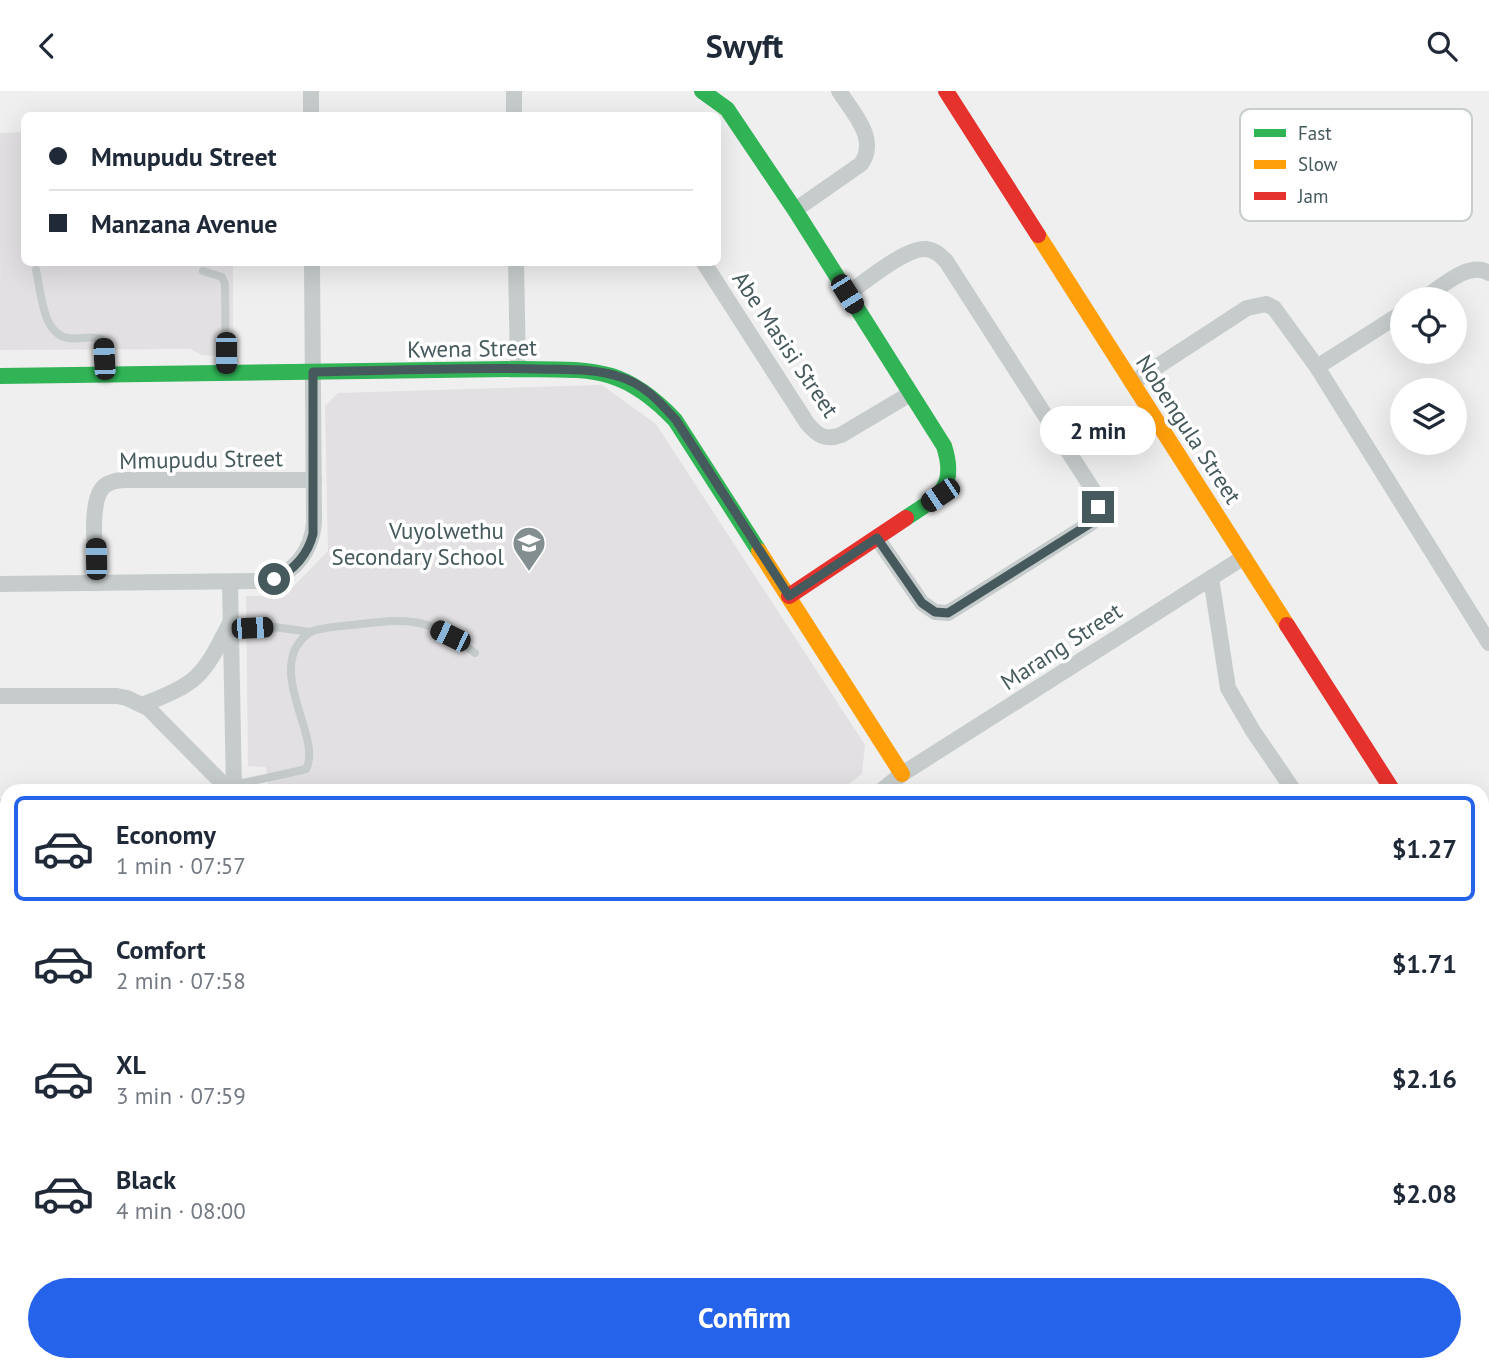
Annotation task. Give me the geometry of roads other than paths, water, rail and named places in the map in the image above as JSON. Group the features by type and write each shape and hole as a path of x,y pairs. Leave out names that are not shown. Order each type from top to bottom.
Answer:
{"street":[{"path":"311,91 311,112"},
{"path":"514,91 514,112"},
{"path":"702,91 727,109 795,210 944,446 950,463 950,474 940,495 789,596"},
{"path":"795,210 861,164 866,157 868,139 839,91"},
{"name":"Nobengula Street","path":"946,91 1390,784"},
{"path":"847,294 910,252 925,249 939,254 1096,493 1097,501 1097,514 1091,523 948,613 935,612 922,603 877,538"},
{"name":"Mmupudu Street","path":"0,584 230,582 274,579 289,570 305,554 313,534 312,266"},
{"path":"516,266 518,369"},
{"name":"Abe Masisi Street","path":"706,266 807,423 819,436 834,438 841,435 910,394"},
{"path":"1442,287 1469,270 1482,269 1489,273"},
{"path":"1132,383 1247,308 1266,304 1274,307 1317,367 1489,643"},
{"path":"1317,367 1390,321"},
{"name":"Kwena Street","path":"0,376 518,369 599,372 637,384 652,394 676,420 902,775"},
{"name":"Mmupudu Street","path":"97,583 96,510 102,488 109,483 126,480 314,480"},
{"name":"Marang Street","path":"890,784 1244,557"},
{"path":"1211,578 1228,688 1289,784"},
{"path":"230,582 233,784"},
{"path":"142,705 178,691 193,681 210,663 231,626"},
{"path":"0,696 127,698 142,705 228,784"}],"lane":[{"path":"36,270 52,329 64,337 101,339 104,375"},
{"path":"203,271 222,277 225,284 226,373"},
{"path":"231,626 274,627 310,632 412,620 450,636 475,653"},
{"path":"251,784 306,769 309,762 309,749 292,685 291,671 292,656 298,644 310,632"}],"place":[{"name":"Vuyolwethu Secondary School","path":"529,573"}]}
